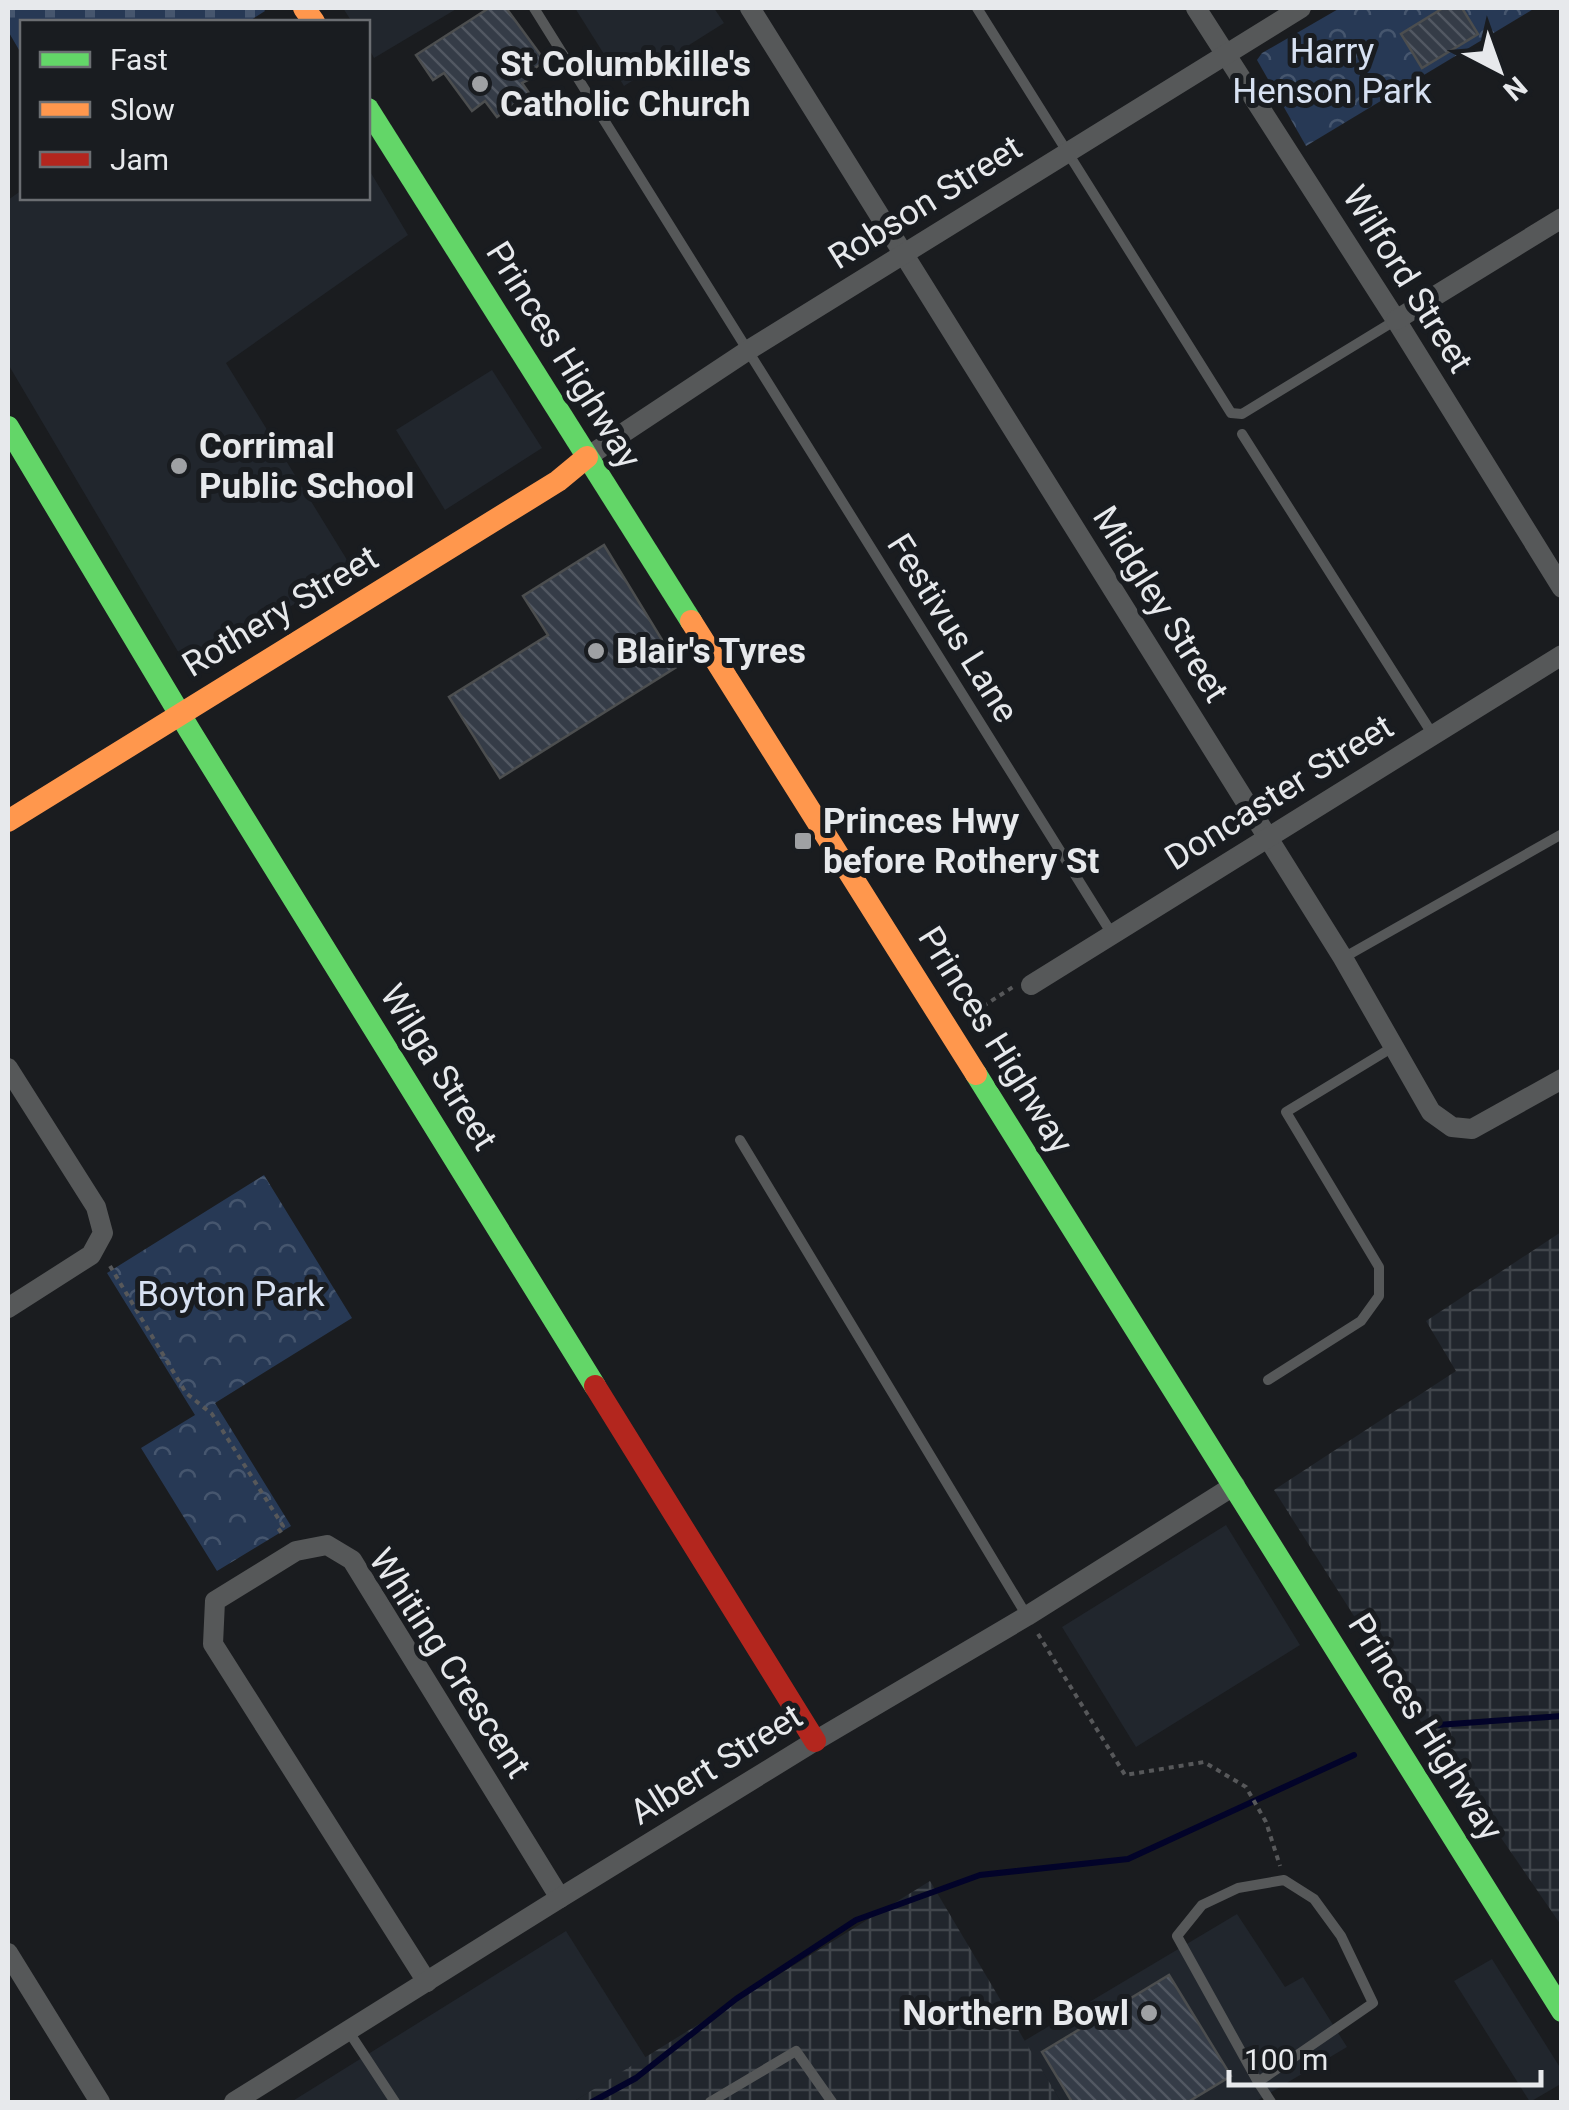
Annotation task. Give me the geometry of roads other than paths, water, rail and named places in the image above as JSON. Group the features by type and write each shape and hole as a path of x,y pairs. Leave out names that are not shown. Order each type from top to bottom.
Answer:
{"main road":[{"name":"Princes Highway","path":"370,112 1562,2011"},
{"name":"Wilga Street","path":"8,426 179,714 814,1741"},
{"name":"Rothery Street","path":"8,821 542,491 587,456"}],"street":[{"name":"Midgley Street","path":"750,8 1269,838 1431,1112 1462,1129 1484,1124 1562,1079"},
{"name":"Wilford Street","path":"1196,8 1562,588"},
{"name":"Robson Street","path":"587,456 747,351 1301,8"},
{"path":"1396,320 1562,218"},
{"name":"Doncaster Street","path":"1027,983 1562,655"},
{"path":"8,1068 96,1207 104,1233 91,1255 8,1308"},
{"name":"Albert Street","path":"234,2102 1234,1485"},
{"name":"Whiting Crescent","path":"427,1982 213,1644 215,1601 294,1552 327,1545 352,1560 560,1898"},
{"path":"8,1953 100,2102"},
{"path":"1536,1968 1562,1989"}],"lane":[{"name":"Festivus Lane","path":"534,8 1112,934"},
{"path":"977,8 1228,411 1242,414 1396,320"},
{"path":"1242,434 1433,735"},
{"path":"1343,958 1562,834"},
{"path":"1268,1380 1361,1321 1379,1296 1379,1267 1286,1112 1394,1047"},
{"path":"740,1140 1027,1616"},
{"path":"1258,2082 1373,2003 1341,1936 1314,1899 1284,1880 1238,1888 1202,1905 1177,1936 1258,2082 1271,2102"},
{"path":"349,2032 395,2102"},
{"path":"710,2102 796,2051 832,2102"}],"waterway":[{"path":"1424,1726 1562,1716"},
{"path":"592,2102 636,2078 736,1999 856,1920 980,1875 1128,1859 1354,1755"}],"place":[{"name":"St Columbkille's Catholic Church","path":"480,84"},
{"name":"Corrimal Public School","path":"179,466"},
{"name":"Blair's Tyres","path":"596,651"},
{"name":"Princes Hwy before Rothery St","path":"803,841"},
{"name":"Northern Bowl","path":"1149,2013"}],"park label":[{"name":"Harry Henson Park","path":"1332,71"},
{"name":"Boyton Park","path":"231,1294"}]}
